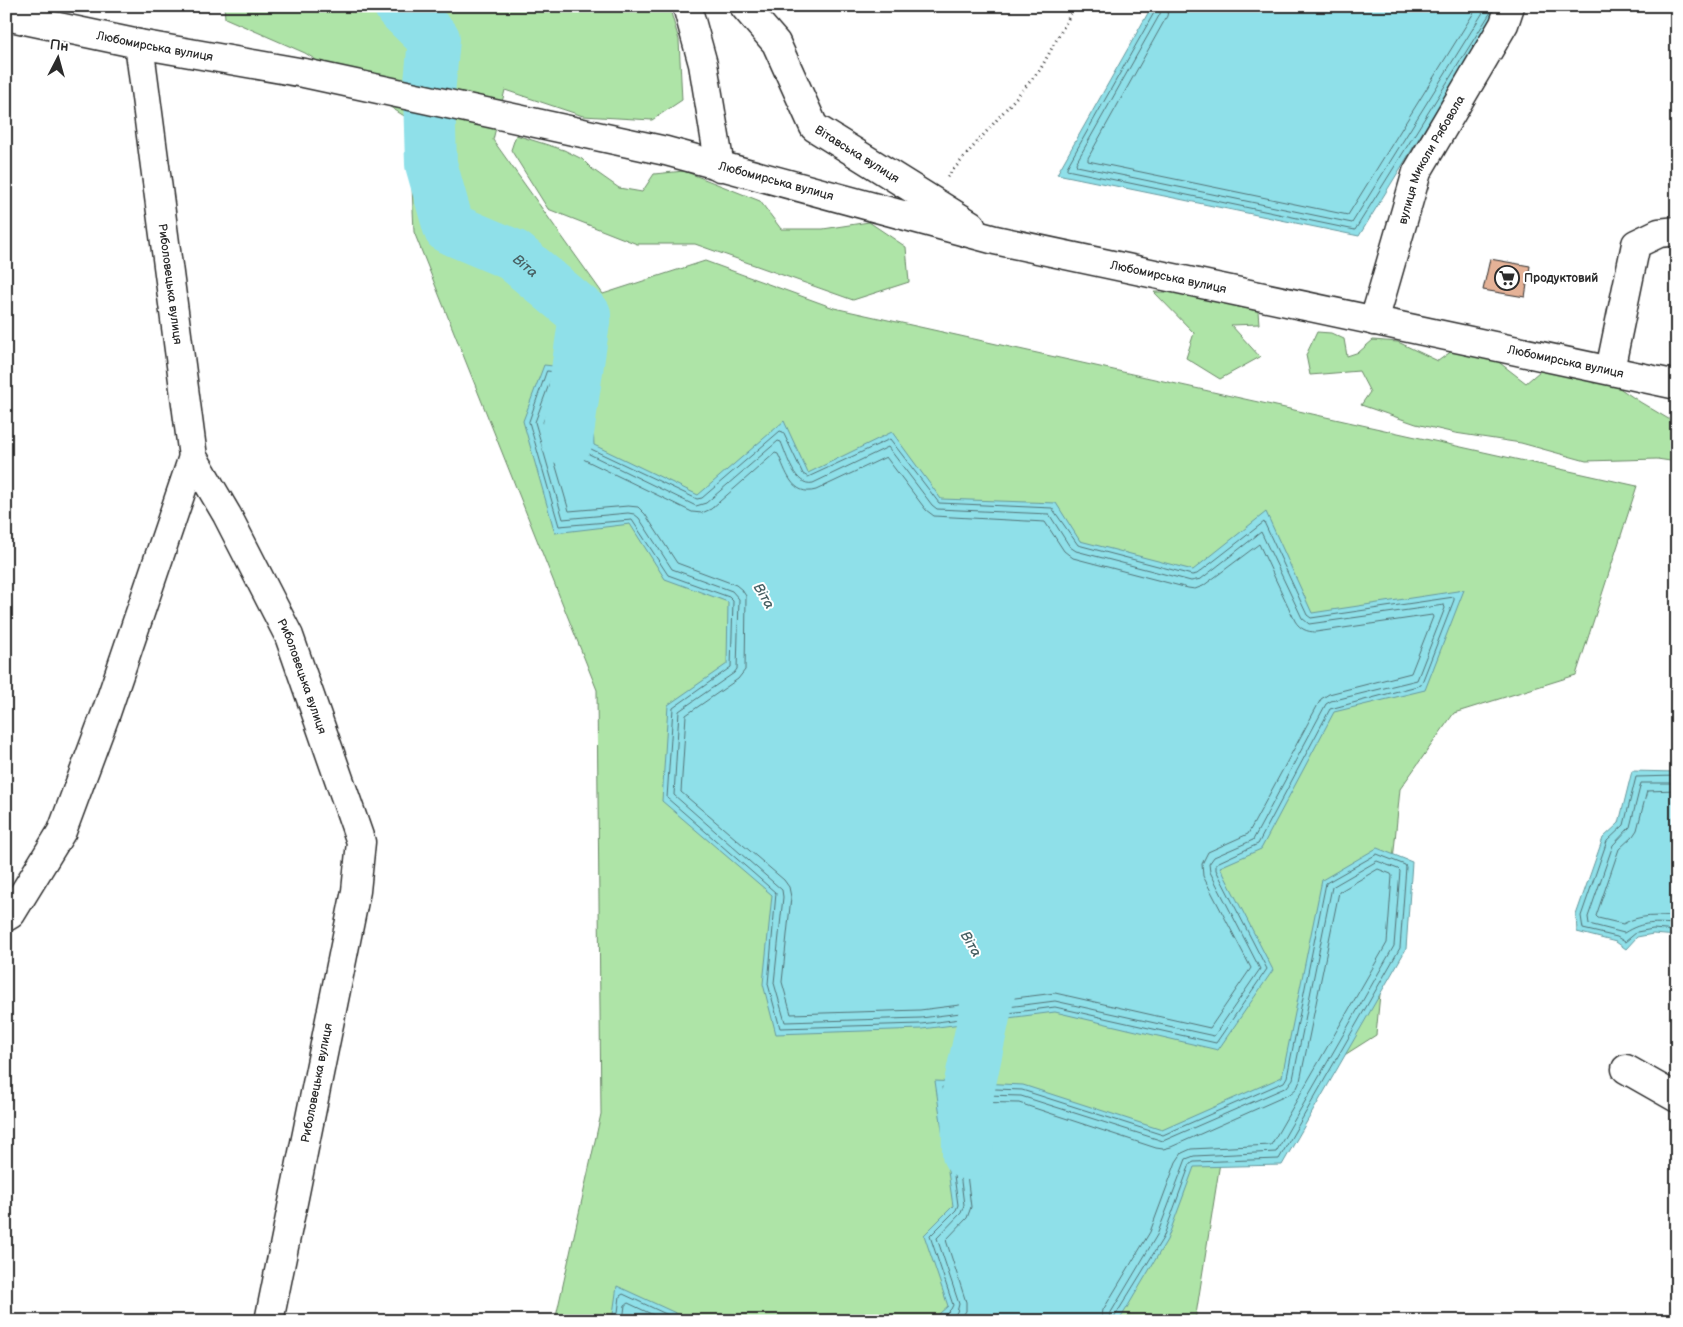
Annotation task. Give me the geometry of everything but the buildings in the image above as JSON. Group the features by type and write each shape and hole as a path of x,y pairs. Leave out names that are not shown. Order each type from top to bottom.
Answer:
{"street":[{"path":"687,6 703,64 720,167"},
{"name":"Вітавська вулиця","path":"744,6 776,43 814,127 995,240"},
{"name":"вулиця Миколи Рябовола","path":"1374,321 1417,172 1504,24 1510,6"},
{"name":"Любомирська вулиця","path":"6,16 139,44 304,73 666,151 995,240 1677,385"},
{"name":"Риболовецька вулиця","path":"139,44 194,457 228,515 289,636 361,842 356,891 269,1321"},
{"path":"1610,370 1636,244 1659,233 1677,231"},
{"path":"6,917 11,914 62,831 106,713 194,457"},
{"path":"1626,1069 1677,1098"}],"path":[{"path":"928,198 1040,70 1075,6"}],"green space":[{"path":"224,6 669,6 679,40 682,100 652,120 583,116 505,90 493,140 603,294 705,261 834,308 1637,486 1576,675 1454,713 1400,789 1376,1035 1225,1131 1195,1321 555,1321 601,1114 597,690 414,232 409,119 305,53 225,18"},
{"path":"516,135 564,150 582,159 592,169 619,188 642,192 654,174 684,171 760,201 781,229 823,229 869,222 906,247 909,282 853,300 695,244 637,244 548,209 511,150"},
{"path":"1154,292 1179,292 1258,311 1259,324 1231,325 1260,357 1220,379 1186,358 1194,333"},
{"path":"1317,332 1331,333 1344,339 1347,356 1359,352 1373,340 1398,342 1438,361 1456,348 1496,360 1526,383 1546,366 1612,383 1677,424 1677,462 1657,459 1586,461 1521,443 1455,433 1416,424 1361,405 1370,392 1359,371 1310,375 1306,355"}],"water":[{"path":"1152,6 1500,6 1359,236 1057,174"},
{"path":"544,365 590,370 594,445 698,495 784,421 808,473 892,432 941,499 1056,503 1080,541 1193,570 1266,512 1312,613 1464,590 1425,690 1334,712 1261,849 1220,867 1273,970 1218,1050 1055,1012 922,1029 776,1034 763,984 772,895 662,801 668,705 727,664 728,602 665,579 630,524 555,533 523,421"},
{"path":"1632,771 1677,772 1677,936 1653,934 1637,937 1626,949 1616,942 1577,932 1576,915 1603,838 1619,823"},
{"path":"1377,848 1412,862 1406,949 1282,1165 1194,1167 1167,1240 1119,1321 931,1321 948,1306 924,1235 953,1206 935,1081 1023,1085 1162,1130 1282,1077 1322,880"},
{"path":"617,1286 693,1321 612,1321"}],"waterway":[{"name":"Віта","path":"400,6 434,39 429,94 431,164 449,228 513,255 585,315 567,440"},
{"name":"Віта","path":"968,1154 967,1097 992,979 977,954"}],"place":[{"name":"Продуктовий","path":"1507,278"}]}
